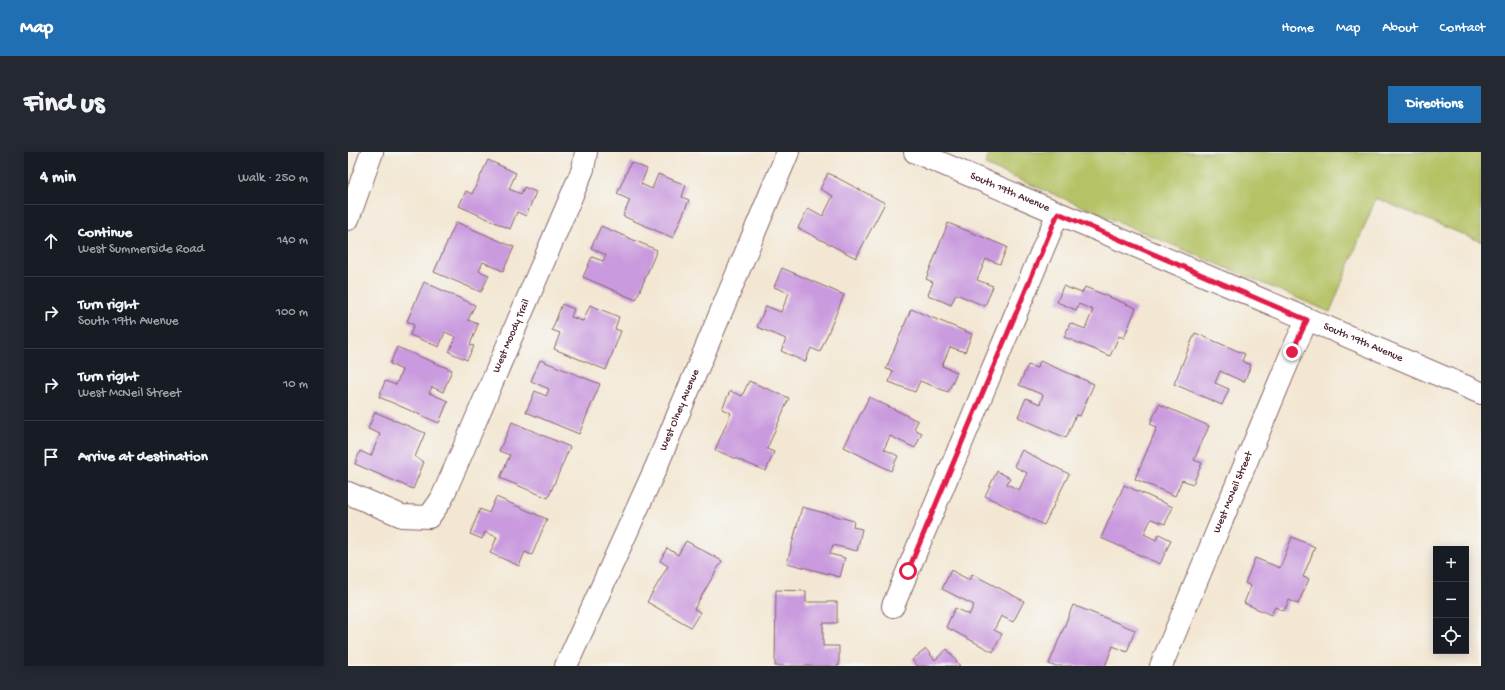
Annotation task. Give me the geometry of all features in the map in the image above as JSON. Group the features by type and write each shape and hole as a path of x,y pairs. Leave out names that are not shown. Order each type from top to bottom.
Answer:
{"street":[{"path":"348,220 372,152"},
{"name":"West Moody Trail","path":"348,493 402,516 429,517 441,500 580,176 586,152"},
{"name":"West Olney Avenue","path":"566,666 657,465 788,152"},
{"name":"South 19th Avenue","path":"915,152 1481,393"},
{"path":"893,606 1058,213"},
{"name":"West McNeil Street","path":"1161,666 1292,352 1307,320"}],"green space":[{"path":"990,152 1481,152 1481,242 1376,198 1330,312 985,165"}],"building":[{"path":"488,160 516,173 509,189 521,194 524,187 536,192 526,216 517,212 510,229 459,206 466,191 472,194"},
{"path":"631,162 647,169 641,184 652,189 658,174 686,185 682,197 689,200 673,238 623,216 630,200 617,194"},
{"path":"828,173 885,203 856,258 798,228 808,208 823,216 833,196 820,189"},
{"path":"456,222 514,247 503,271 483,262 479,271 489,275 481,292 434,272"},
{"path":"948,223 1007,247 1000,264 986,259 977,280 993,286 985,306 956,294 951,305 928,295 933,282 926,279"},
{"path":"601,226 657,250 636,300 583,277 592,257 603,261 606,255 591,248"},
{"path":"782,268 844,295 820,352 811,348 805,362 781,351 786,339 757,327 766,306 781,312 789,293 774,287"},
{"path":"424,282 475,305 468,320 478,324 470,345 474,346 467,360 449,352 456,337 445,332 439,347 410,335 414,325 407,321"},
{"path":"1063,286 1082,293 1085,287 1136,308 1124,338 1119,336 1110,356 1064,337 1070,323 1085,329 1093,310 1079,304 1076,310 1057,302"},
{"path":"562,304 574,309 571,317 583,321 590,305 619,317 615,329 621,331 606,370 554,349 560,333 552,330"},
{"path":"911,309 972,334 965,352 950,347 942,366 957,372 948,392 920,381 915,392 889,382 893,371 886,369"},
{"path":"1195,333 1245,354 1242,361 1251,365 1244,382 1220,371 1215,383 1229,389 1222,405 1174,384"},
{"path":"397,347 452,370 443,392 432,387 429,393 448,401 439,423 379,397 385,381 396,385 402,370 390,364"},
{"path":"540,360 600,384 579,434 526,412 535,391 546,396 549,389 531,381"},
{"path":"1040,361 1094,384 1080,416 1076,415 1066,438 1018,417 1026,398 1040,404 1043,395 1019,385 1028,365 1037,368"},
{"path":"749,381 789,398 767,449 774,452 766,471 715,450 731,413 722,409 730,391 742,396"},
{"path":"869,397 918,421 914,429 922,433 915,448 890,436 884,449 898,456 891,471 844,447"},
{"path":"1159,404 1209,426 1194,460 1202,463 1193,484 1182,480 1175,496 1135,479 1157,427 1150,424"},
{"path":"375,412 425,433 415,457 424,462 413,489 355,464 360,451 371,456 380,434 368,429"},
{"path":"512,422 570,447 548,498 500,478 510,455 499,451"},
{"path":"1022,450 1069,474 1044,525 985,496 997,471 1010,478 1007,484 1019,490 1027,473 1014,466"},
{"path":"1124,485 1173,507 1165,524 1151,519 1144,534 1156,540 1159,534 1171,540 1160,564 1101,538"},
{"path":"496,497 547,519 532,555 525,552 519,566 490,553 497,537 485,532 482,539 470,534 480,509 489,513"},
{"path":"802,507 854,521 853,527 862,529 857,551 833,545 830,554 845,558 840,577 787,563"},
{"path":"1292,537 1315,547 1303,577 1309,579 1298,604 1289,600 1284,611 1275,607 1271,615 1244,603 1251,586 1245,583 1255,558 1280,568"},
{"path":"686,541 722,561 694,609 700,612 691,627 647,602 668,566 660,561 667,548 678,555"},
{"path":"951,570 969,580 972,574 1024,601 1013,622 1001,616 994,630 1002,634 993,652 946,627 955,608 969,615 974,605 942,589"},
{"path":"776,590 806,591 806,602 837,602 837,623 823,623 823,646 839,646 839,666 775,666"},
{"path":"1073,605 1135,630 1127,652 1113,646 1105,666 1053,666 1049,664"},
{"path":"926,649 935,660 947,649 960,666 917,666 912,660"}],"route":[{"path":"908,571 1058,213 1307,320 1292,352"}]}
